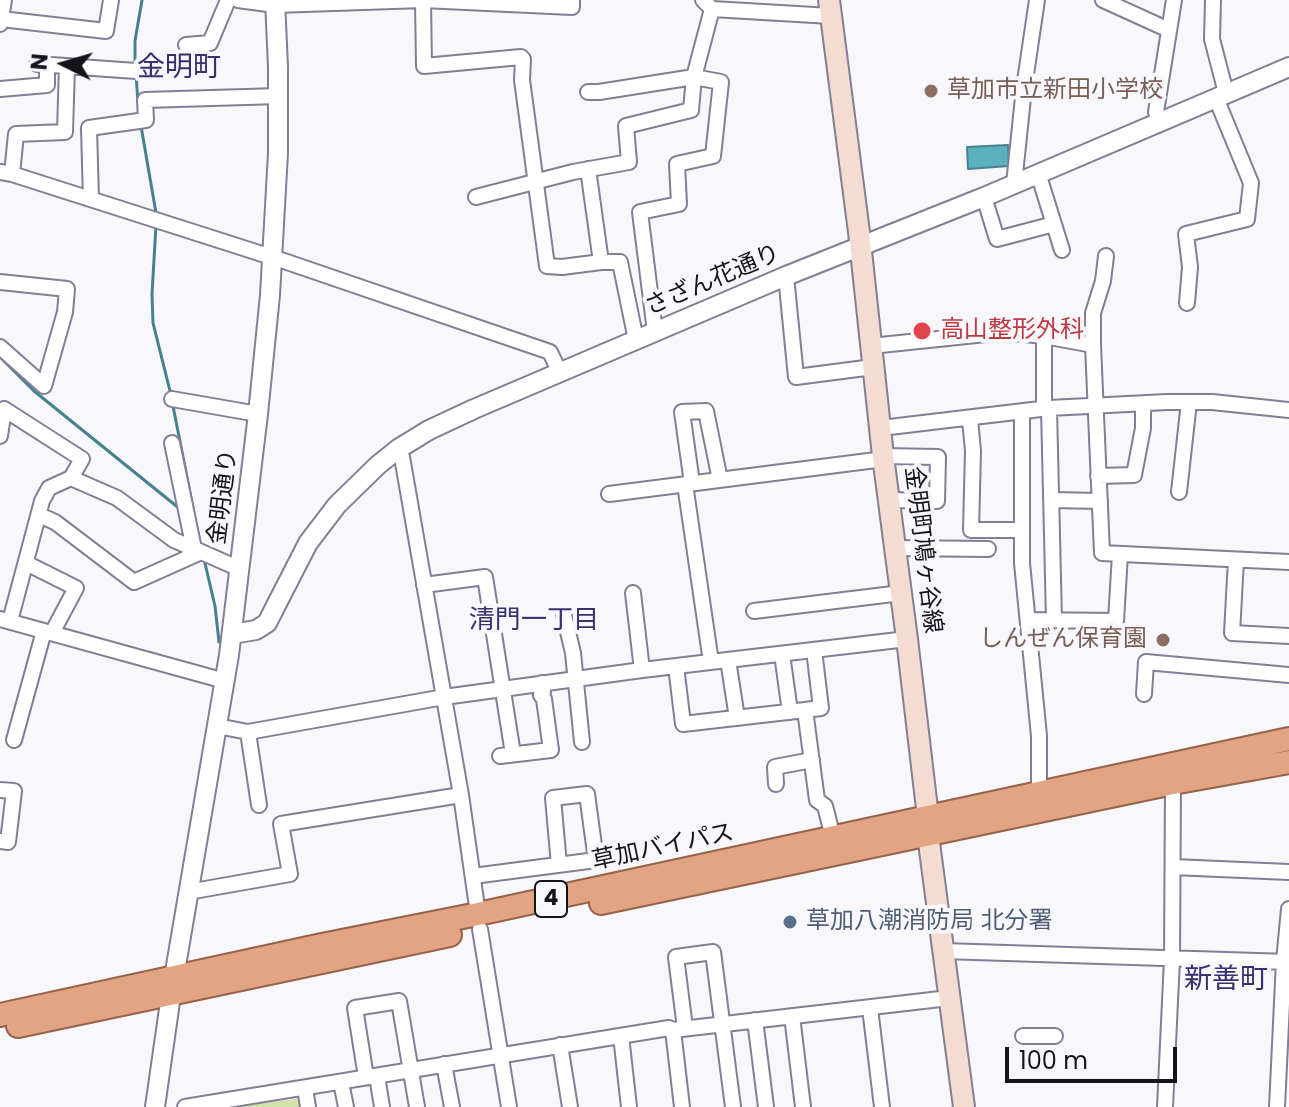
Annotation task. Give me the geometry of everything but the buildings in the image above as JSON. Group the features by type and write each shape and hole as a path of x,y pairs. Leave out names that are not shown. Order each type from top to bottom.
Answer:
{"highway":[{"name":"草加バイパス","path":"479,922 833,837 928,826 1039,794 1289,739"},
{"name":"草加バイパス","path":"0,1015 172,986 928,826 1289,762"},
{"name":"草加バイパス","path":"0,1030 172,986"}],"main road":[{"name":"金明町鳩ヶ谷線","path":"830,8 964,1107"}],"street":[{"path":"4,0 0,22 106,31 111,0"},
{"path":"186,45 210,43 228,0"},
{"path":"238,0 275,3 423,0 572,7 572,0"},
{"path":"423,0 424,66 523,59 522,80 547,266 620,262 636,340"},
{"path":"1014,184 1037,0"},
{"path":"1103,0 1169,30"},
{"path":"1159,122 1156,112 1174,0"},
{"path":"1187,303 1190,267 1186,234 1247,219 1251,183 1221,95 1212,39 1213,0"},
{"name":"金明通り","path":"155,1107 172,986 232,634 258,414 278,153 275,3"},
{"path":"476,197 629,162 626,126 691,110 707,4 830,8"},
{"path":"0,89 47,85 42,64 136,71"},
{"path":"67,66 65,132 16,134 6,173 550,352 560,373"},
{"name":"さざん花通り","path":"232,634 256,630 267,623 319,526 363,477 398,449 449,420 1289,67"},
{"path":"588,92 694,77 721,82 713,156 677,164 679,204 640,212 655,332"},
{"path":"91,199 89,128 146,120 145,100 279,96"},
{"path":"588,169 601,262"},
{"path":"1038,173 1062,250"},
{"path":"984,197 997,239 1054,224"},
{"path":"1106,256 1103,281 1093,313 1094,406 1102,553 1289,562"},
{"path":"786,276 796,377 873,367"},
{"path":"0,282 67,289 65,312 44,386 0,347"},
{"path":"871,346 1005,332 1093,345"},
{"path":"1044,336 1054,620"},
{"path":"172,399 258,414"},
{"path":"1179,492 1189,402"},
{"path":"881,428 1047,408 1212,402 1289,410"},
{"path":"1098,476 1134,475 1143,428 1143,404"},
{"path":"0,436 4,409 82,459 71,478 49,488 42,501 26,563 5,620 225,681"},
{"path":"711,662 682,412 706,411 720,480"},
{"path":"1022,411 1022,563 1039,736 1039,794"},
{"path":"970,419 973,451 971,530 1022,530"},
{"path":"172,443 198,550"},
{"path":"398,449 402,457 461,795 509,1107"},
{"path":"609,494 884,458 938,457 937,501 889,500"},
{"path":"71,478 117,498 174,540 240,569"},
{"path":"1051,500 1100,501"},
{"path":"39,515 55,522 134,582 198,550"},
{"path":"895,548 988,549"},
{"path":"1028,620 1116,621 1120,554"},
{"path":"1236,560 1232,633 1289,636"},
{"path":"14,740 48,632 76,588 26,563"},
{"path":"424,585 485,577 503,688 506,755 551,750 541,695 542,683"},
{"path":"633,593 642,670"},
{"path":"754,611 901,593"},
{"path":"564,615 573,653 582,742"},
{"path":"217,726 248,732 503,688 907,639"},
{"path":"676,666 683,724 790,712 821,708 814,650"},
{"path":"782,654 790,712"},
{"path":"728,660 737,718"},
{"path":"1144,694 1146,662 1289,675"},
{"path":"805,710 817,800 825,806 833,837"},
{"path":"248,732 259,805"},
{"path":"776,784 775,767 812,760"},
{"path":"1165,1107 1172,959 1173,783"},
{"path":"0,790 14,791 8,842 0,841"},
{"path":"473,876 559,865 596,860 587,794 553,798 559,865"},
{"path":"188,892 290,874 281,824 461,795"},
{"path":"1173,867 1289,872"},
{"path":"1277,1107 1289,909"},
{"path":"943,951 1287,961"},
{"path":"682,1107 676,957 713,952 733,1107"},
{"path":"185,1107 224,1104 371,1076 669,1028 949,998"},
{"path":"382,1107 371,1076 355,1008 399,1001 417,1107"},
{"path":"870,1008 882,1107"},
{"path":"792,1016 803,1107"},
{"path":"755,1020 766,1107"},
{"path":"621,1036 629,1107"},
{"path":"1023,1036 1055,1036"},
{"path":"560,1045 570,1107"},
{"path":"444,1064 452,1107"},
{"path":"341,1082 346,1107"},
{"path":"305,1088 308,1107"}],"green space":[{"path":"302,1098 303,1107 235,1107"}],"water":[{"path":"1008,145 1009,166 968,169 967,147"}],"waterway":[{"path":"135,67 135,41 142,0"},
{"path":"136,74 138,103"},
{"path":"141,126 156,213"},
{"path":"156,225 153,323 171,395"},
{"path":"0,357 34,391 180,509"},
{"path":"173,406 194,513"},
{"path":"197,528 201,548"},
{"path":"204,559 215,606 219,642"}],"place":[{"name":"草加市立新田小学校","path":"931,91"},
{"name":"高山整形外科","path":"922,331"},
{"name":"しんぜん保育園","path":"1163,640"},
{"name":"草加八潮消防局 北分署","path":"790,922"}],"district":[{"name":"金明町","path":"179,69"},
{"name":"清門一丁目","path":"534,621"},
{"name":"新善町","path":"1226,981"}]}
